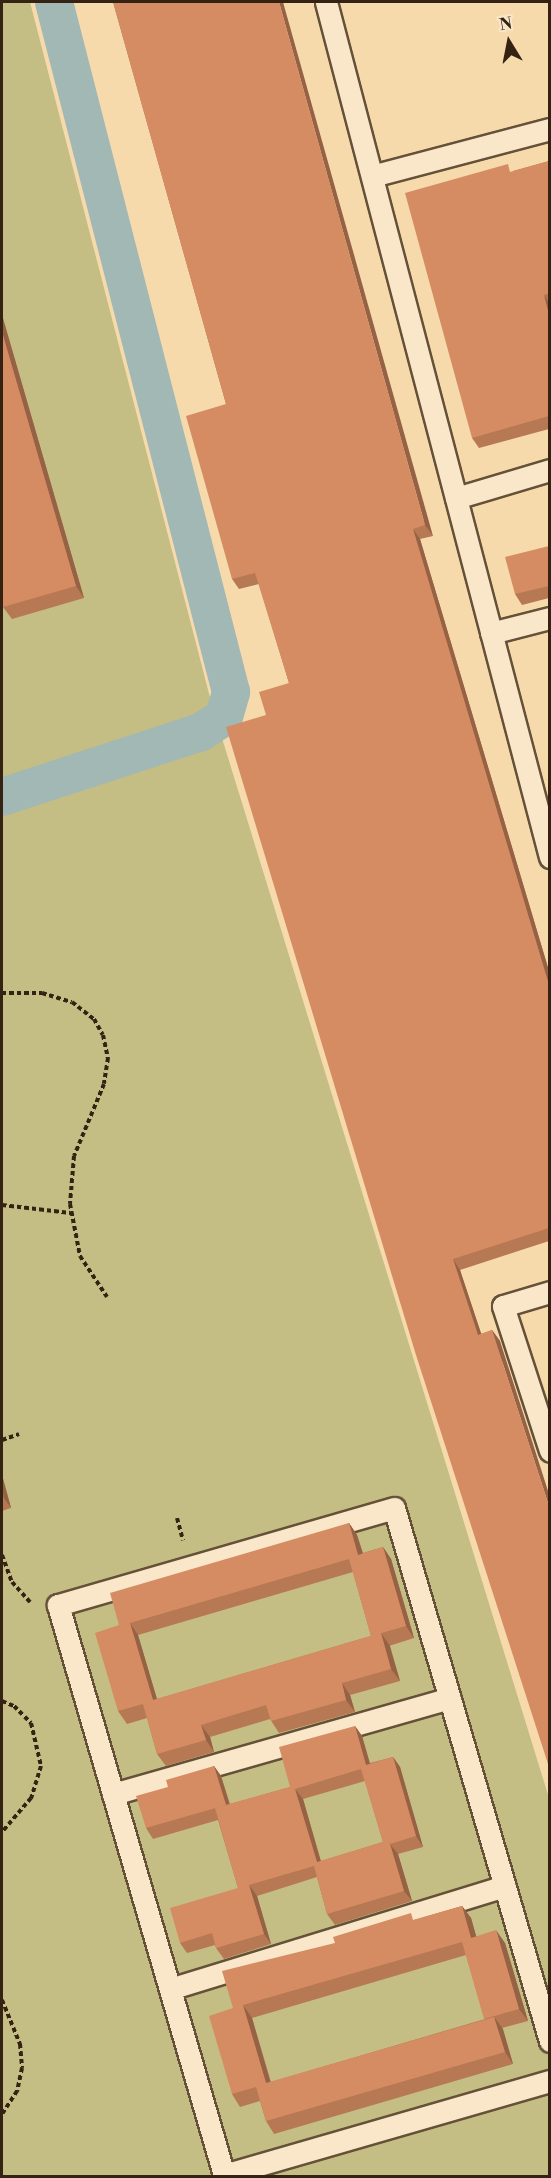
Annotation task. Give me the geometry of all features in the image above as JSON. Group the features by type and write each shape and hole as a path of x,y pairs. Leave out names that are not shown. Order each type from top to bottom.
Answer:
{"lane":[{"path":"326,2 549,857"},
{"path":"372,176 549,129"},
{"path":"456,498 549,470"},
{"path":"491,633 549,618"},
{"path":"549,1292 503,1306 549,1451"},
{"path":"549,2041 394,1508 58,1605 224,2175 549,2081"},
{"path":"113,1794 450,1698"},
{"path":"170,1989 504,1886"}],"path":[{"path":"2,993 42,993 72,1002 94,1019 103,1035 108,1058 104,1084 74,1156 71,1213 80,1256 107,1297"},
{"path":"2,1205 71,1213"},
{"path":"2,1440 19,1434"},
{"path":"2,1555 23,1598 36,1605 58,1605"},
{"path":"2,1701 14,1706 31,1723 41,1766 31,1798 2,1832"},
{"path":"2,2000 20,2044 22,2068 17,2091 2,2114"}],"shaded area":[{"path":"2,2 30,2 213,709 549,1798 550,2176 2,2176"}],"building":[{"path":"113,2 279,2 425,525 413,529 549,985 549,1228 453,1259 478,1335 492,1330 549,1506 549,1767 416,1355 226,727 266,715 259,692 289,683 255,573 232,579 186,416 226,404"},
{"path":"549,161 549,293 544,295 549,315 549,416 472,438 405,193 508,164 510,172"},
{"path":"2,332 76,586 3,607 2,601"},
{"path":"549,546 549,586 515,594 505,557"},
{"path":"349,1523 358,1555 383,1547 406,1626 381,1633 391,1669 342,1683 346,1700 271,1721 266,1705 201,1725 206,1740 157,1754 143,1704 118,1711 95,1633 119,1625 110,1593","holes":["349,1559 371,1636 153,1700 130,1623"]},
{"path":"355,1726 366,1765 393,1757 416,1836 390,1844 404,1891 327,1914 314,1866 249,1885 264,1934 216,1948 212,1933 180,1943 170,1908 238,1888 215,1808 290,1787 279,1747","holes":["361,1769 383,1842 317,1862 295,1789"]},
{"path":"214,1766 226,1805 146,1828 136,1796 168,1787 166,1780"},
{"path":"462,1906 471,1938 496,1930 519,2009 484,2019 462,1942 243,2005 266,2083 494,2017 505,2052 266,2121 256,2087 232,2094 209,2016 233,2008 222,1971 335,1943 333,1937 411,1913 413,1920"}],"waterway":[{"path":"2,797 201,732 224,717 231,692 54,2"}]}
